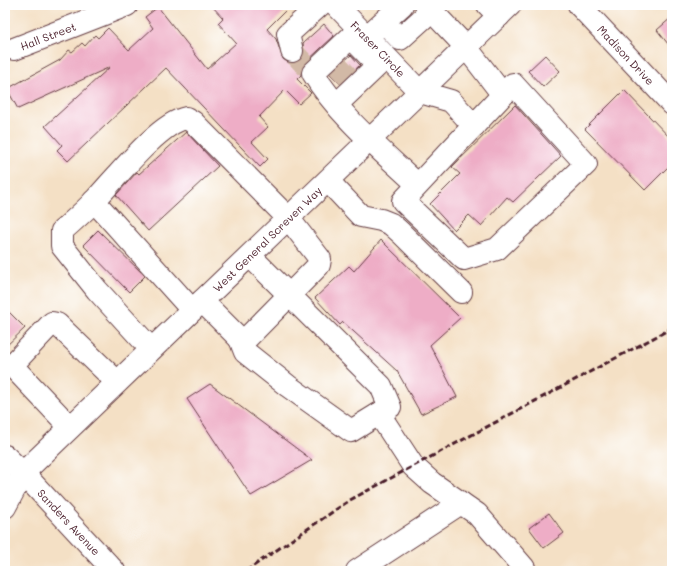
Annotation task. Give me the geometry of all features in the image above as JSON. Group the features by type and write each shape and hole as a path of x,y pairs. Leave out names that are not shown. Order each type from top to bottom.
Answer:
{"main road":[{"path":"292,51 288,34 320,5"},
{"name":"Fraser Circle","path":"336,5 366,47 420,92"},
{"path":"366,47 384,22 402,5"},
{"name":"Madison Drive","path":"579,5 672,104"},
{"name":"Hall Street","path":"14,49 117,7"},
{"path":"384,22 400,39 428,8 466,48 503,95"},
{"name":"West General Screven Way","path":"5,506 14,476 70,427 289,219 466,48 499,9"},
{"path":"351,37 366,47 378,65 323,83 351,37"},
{"path":"323,83 370,140 418,185"},
{"path":"513,84 586,164 497,249 464,259 403,201 503,95 513,84"},
{"path":"420,92 451,101 474,126"},
{"path":"151,349 97,290 62,246 62,231 94,201 136,156 178,119 186,118 193,122 289,219 320,258 319,265 246,338 240,340"},
{"path":"328,181 361,216 381,220 391,224 461,292"},
{"path":"94,201 146,259 197,306 240,340 245,352 288,386 351,431 390,407 381,386 288,296 250,256"},
{"path":"70,427 15,369 16,361 52,324 57,324 117,382"},
{"path":"379,414 413,466 432,483 477,514 524,568"},
{"name":"Sanders Avenue","path":"5,456 14,476 114,571"},
{"path":"357,571 461,503"}],"building":[{"path":"211,5 291,5 267,29 276,39 283,59 289,63 295,63 301,60 304,54 303,43 324,24 334,36 304,64 301,69 301,75 297,79 311,93 299,104 285,90 259,117 268,127 252,142 268,159 260,167 166,68 68,161 57,150 62,145 45,126 110,67 18,109 7,89 60,60 69,50 72,52 82,43 85,46 95,35 98,38 108,28 129,50 153,28 145,17 158,7 207,69 236,43 218,23 223,18"},
{"path":"672,17 672,49 657,30"},
{"path":"351,55 360,65 340,84 330,74"},
{"path":"545,55 560,71 543,87 528,71"},
{"path":"624,90 672,140 672,163 645,190 585,129"},
{"path":"515,105 561,156 513,202 507,197 481,226 469,215 454,230 430,204 460,174 452,167"},
{"path":"186,132 218,166 148,231 116,195 137,172 139,174"},
{"path":"98,230 145,276 129,292 83,245"},
{"path":"381,240 460,318 430,345 457,397 421,414 397,371 343,322 340,325 315,298 349,266 354,271"},
{"path":"5,308 25,328 5,347"},
{"path":"210,384 312,460 251,496 187,399"},
{"path":"549,513 564,533 544,548 529,528"}],"tunnel":[{"path":"292,51 309,69"},
{"path":"335,79 358,57"}],"railway":[{"path":"246,571 350,500 672,328"}]}
